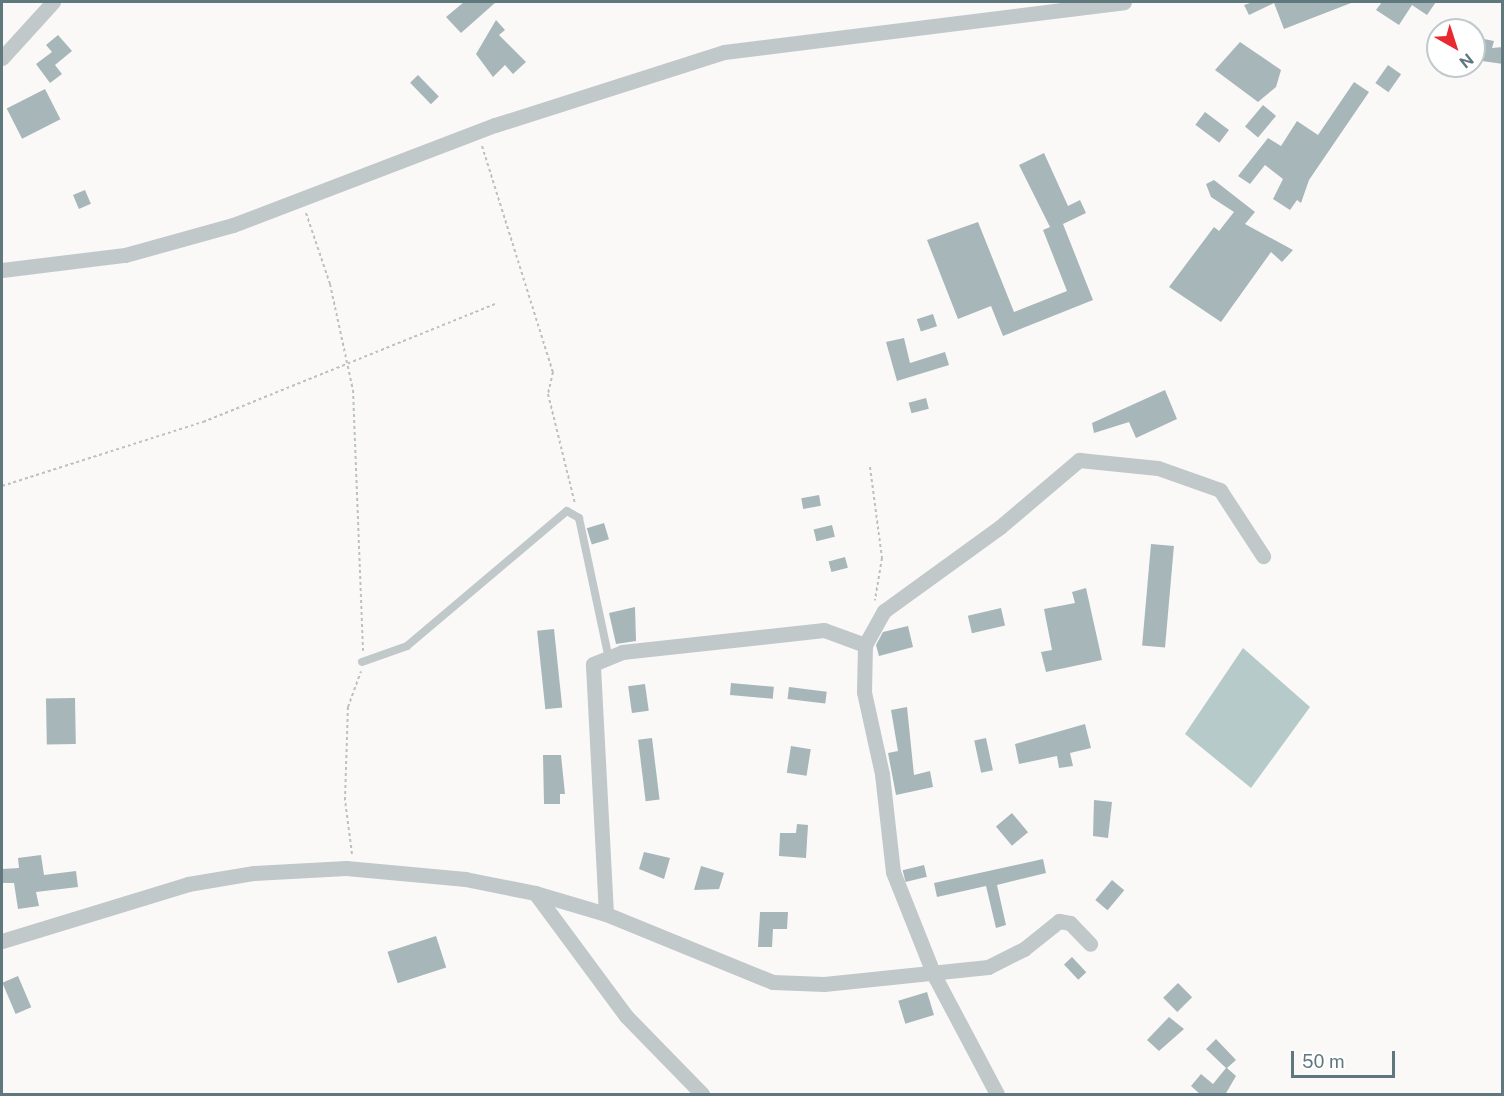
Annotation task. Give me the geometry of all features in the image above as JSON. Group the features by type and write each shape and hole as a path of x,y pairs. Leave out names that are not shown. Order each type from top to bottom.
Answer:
{"street":[{"path":"2,58 53,2"},
{"path":"2,270 125,255 302,200 477,132 724,52 1124,2"},
{"path":"997,1095 934,975 893,872 882,774 864,692 866,645 879,620 1079,460 1158,468 1220,490 1263,556"},
{"path":"606,914 593,664 608,655 824,630 866,645"},
{"path":"2,941 188,884 254,873 355,869 465,879 535,893 606,914 773,982 824,984 934,975 988,967 1024,949 1059,921 1070,923 1090,944"},
{"path":"535,893 627,1016 702,1095"}],"lane":[{"path":"362,662 407,646 557,513 574,512 608,655"}],"path":[{"path":"477,132 553,372 548,394 574,512"},
{"path":"302,200 330,284 346,367 353,390 362,530 362,662 348,707 345,801 355,869"},
{"path":"2,486 203,422 346,367 498,303"},
{"path":"870,467 882,558 876,593 879,620"}],"shaded area":[{"path":"1243,648 1310,707 1251,788 1185,734"}],"building":[{"path":"464,2 496,2 461,33 446,17"},
{"path":"1253,2 1351,3 1284,29 1274,3 1249,15 1244,5"},
{"path":"1382,2 1436,2 1427,15 1412,5 1399,25 1376,10"},
{"path":"496,20 505,30 499,35 526,62 513,74 505,65 493,77 476,54"},
{"path":"58,35 72,51 55,65 62,74 50,83 36,64 52,52 46,45"},
{"path":"1486,39 1494,41 1492,48 1503,47 1503,64 1486,62"},
{"path":"1240,42 1281,70 1276,87 1258,102 1215,70"},
{"path":"1388,65 1401,74 1388,92 1375,83"},
{"path":"418,75 439,97 431,104 410,83"},
{"path":"1354,82 1369,92 1309,180 1301,203 1297,200 1290,210 1273,199 1283,179 1265,165 1250,184 1238,176 1268,138 1281,146 1297,121 1318,135"},
{"path":"45,89 60,119 22,139 7,109"},
{"path":"1263,105 1276,116 1258,137 1245,126"},
{"path":"1205,112 1229,130 1219,143 1195,125"},
{"path":"1044,153 1068,206 1080,200 1086,213 1063,224 1093,300 1003,336 991,306 958,319 927,240 978,222 1014,312 1067,291 1043,230 1050,227 1019,165"},
{"path":"1214,180 1255,212 1245,224 1293,250 1282,262 1271,252 1221,322 1169,287 1214,227 1219,231 1234,212 1211,197 1206,184"},
{"path":"85,190 91,204 79,209 73,195"},
{"path":"933,314 937,326 921,332 917,319"},
{"path":"904,338 910,363 945,352 949,365 897,381 886,342"},
{"path":"1165,390 1177,419 1136,438 1129,422 1094,433 1092,423"},
{"path":"926,398 929,409 911,413 909,403"},
{"path":"819,495 821,506 803,509 801,498"},
{"path":"604,523 609,539 592,545 587,528"},
{"path":"832,525 835,537 816,541 814,530"},
{"path":"1151,544 1174,546 1165,648 1142,646"},
{"path":"845,557 848,568 831,572 829,561"},
{"path":"1086,588 1102,660 1046,672 1041,652 1052,650 1044,609 1075,603 1072,592"},
{"path":"635,607 636,641 616,644 609,613"},
{"path":"1001,608 1005,626 972,633 968,616"},
{"path":"908,626 913,647 879,656 876,645 883,632"},
{"path":"554,629 562,708 545,709 537,631"},
{"path":"731,683 774,687 773,699 730,695"},
{"path":"645,684 649,711 632,713 628,686"},
{"path":"789,687 827,692 825,704 788,699"},
{"path":"75,698 76,744 47,744 46,699"},
{"path":"907,707 914,775 930,771 933,787 896,795 888,753 898,751 891,710"},
{"path":"1085,724 1091,748 1070,753 1073,766 1059,768 1057,756 1019,764 1015,744"},
{"path":"652,738 660,800 646,801 638,740"},
{"path":"986,738 993,770 981,773 974,740"},
{"path":"791,746 811,749 807,776 787,773"},
{"path":"543,755 561,755 565,794 560,794 560,804 544,804"},
{"path":"1094,800 1112,802 1108,838 1093,836"},
{"path":"1012,813 1028,832 1012,846 996,826"},
{"path":"797,824 808,825 806,858 779,856 780,833 796,833"},
{"path":"644,852 670,858 664,879 639,869"},
{"path":"41,855 44,875 76,871 78,887 36,892 39,906 18,909 14,883 2,883 2,869 19,868 18,858"},
{"path":"1043,859 1046,873 997,885 1006,925 996,928 986,886 937,897 934,883"},
{"path":"924,865 927,877 906,882 903,870"},
{"path":"701,866 724,873 719,889 694,890"},
{"path":"1112,880 1124,890 1108,910 1095,900"},
{"path":"760,912 788,912 787,929 773,929 772,947 758,947"},
{"path":"436,936 446,967 398,983 387,952"},
{"path":"1072,957 1086,972 1078,980 1064,965"},
{"path":"18,976 31,1007 16,1014 2,983"},
{"path":"1178,983 1192,997 1177,1012 1163,998"},
{"path":"927,992 934,1015 905,1024 898,1001"},
{"path":"1169,1017 1184,1029 1159,1051 1147,1040"},
{"path":"1216,1039 1236,1060 1227,1068 1236,1076 1225,1095 1201,1095 1191,1086 1201,1074 1213,1084 1226,1068 1206,1049"}]}
